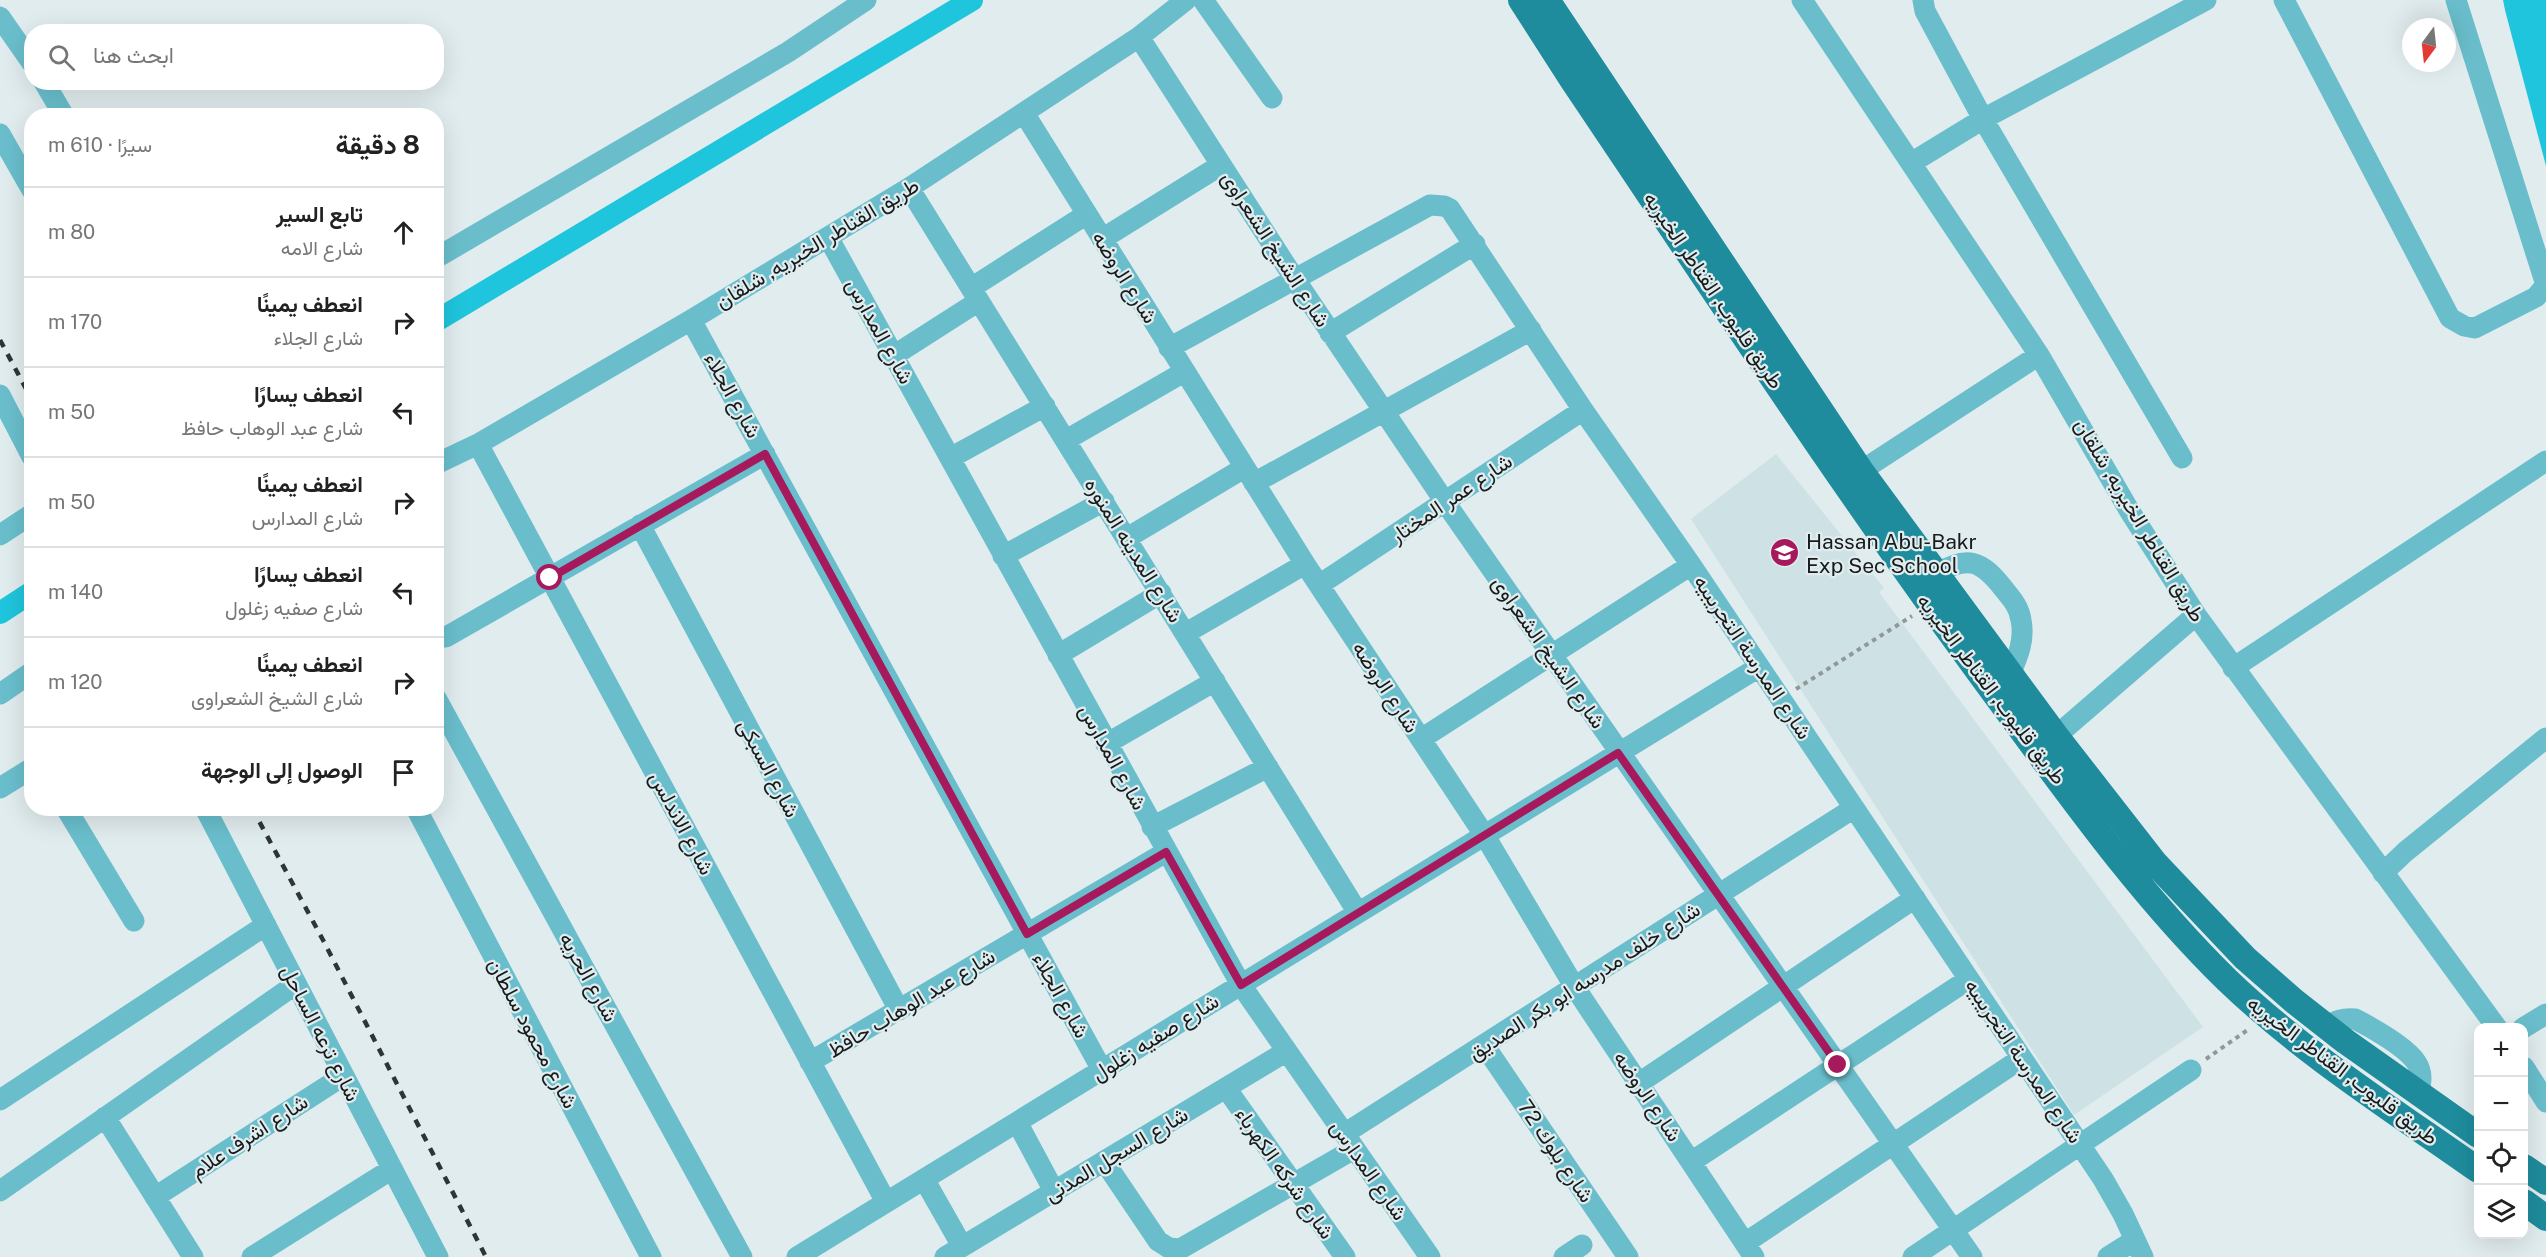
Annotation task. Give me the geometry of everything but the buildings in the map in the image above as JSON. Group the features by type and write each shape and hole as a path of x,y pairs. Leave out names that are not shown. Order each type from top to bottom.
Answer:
{"main road":[{"name":"طريق قليوب, القناطر الخيريه","path":"1521,0 1626,160 1928,590 2046,744 2136,881 2224,977 2266,1016 2326,1062 2474,1167"},
{"name":"طريق قليوب, القناطر الخيريه","path":"1547,0 1861,471 1928,590 2010,674 2046,744 2245,958 2326,1027 2474,1132"},
{"path":"2400,1115 2418,1093"},
{"path":"2528,1170 2546,1182"},
{"path":"2528,1205 2546,1218"}],"street":[{"path":"444,253 788,52 866,0"},
{"path":"1192,0 1272,99"},
{"name":"طريق القناطر الخيريه, شلقان","path":"444,460 478,444 692,320 909,188 1139,38 1192,0"},
{"name":"طريق القناطر الخيريه, شلقان","path":"1802,0 2039,355 2129,510 2196,615 2493,1023"},
{"path":"1923,0 1925,10 1983,119 2182,458"},
{"path":"1911,163 1983,119 2206,0"},
{"path":"2284,0 2450,318 2464,326 2475,328 2536,297 2546,285 2456,0"},
{"path":"0,17 24,52"},
{"name":"شارع الشيخ الشعراوى","path":"1139,38 1383,412 1618,753 1972,1257"},
{"path":"49,90 59,108"},
{"name":"شارع الروضه","path":"1024,113 1305,564 1485,836 1574,986 1749,1250"},
{"path":"0,134 24,176"},
{"path":"1102,239 1221,165"},
{"name":"شارع المدينه المنوره","path":"909,188 1358,913"},
{"name":"شارع المدرسة التجريبيه","path":"1169,348 1430,205 1450,209 1583,410 1691,565 2080,1145 2108,1188 2139,1248"},
{"path":"893,356 1087,214"},
{"name":"شارع المدارس","path":"828,237 1241,985 1430,1257"},
{"path":"1330,333 1475,244"},
{"name":"شارع الجلاء","path":"692,320 1102,1070"},
{"path":"1127,538 1249,475 1383,412 1531,330"},
{"path":"1861,471 2039,355"},
{"path":"1066,440 1184,372"},
{"path":"0,395 24,442"},
{"path":"950,458 1045,406"},
{"name":"شارع عمر المختار","path":"1320,585 1583,410"},
{"name":"شارع الاندلس","path":"478,444 886,1202"},
{"path":"446,638 765,454"},
{"path":"2233,668 2546,461"},
{"path":"1003,556 1104,501"},
{"path":"0,536 24,520"},
{"name":"شارع السبكى","path":"640,525 899,1010"},
{"path":"1928,590 1959,562 1975,563 1989,570 2016,604 2021,620 2022,639 2018,657 2010,674"},
{"path":"1186,633 1305,564"},
{"path":"1421,739 1691,565"},
{"path":"1058,655 1161,593"},
{"path":"2046,744 2196,615"},
{"name":"شارع صفيه زغلول","path":"797,1257 1759,667"},
{"path":"0,694 24,678"},
{"path":"1106,744 1215,681"},
{"name":"شارع الحريه","path":"444,713 742,1257"},
{"path":"2384,873 2405,852 2546,738"},
{"path":"1152,827 1268,767"},
{"path":"0,788 24,773"},
{"name":"شارع خلف مدرسه ابو بكر الصديق","path":"1104,1161 1158,1241 1169,1248 1180,1248 1293,1184 1484,1045 1854,808"},
{"path":"71,816 134,921"},
{"name":"شارع ترعه الساحل","path":"209,816 438,1257"},
{"name":"شارع محمود سلطان","path":"420,816 651,1257"},
{"name":"شارع عبد الوهاب حافظ","path":"810,1062 1166,852"},
{"path":"1639,1083 1915,898"},
{"path":"0,1100 266,926"},
{"path":"1691,1162 1969,979"},
{"path":"0,1191 296,984"},
{"path":"2528,1025 2546,1014"},
{"name":"شارع بلوك 72","path":"1484,1045 1628,1257"},
{"name":"شارع السجل المدنى","path":"954,1252 1287,1051"},
{"path":"1749,1250 1893,1144 2022,1058"},
{"path":"1913,1257 2191,1070"},
{"path":"2528,1075 2546,1102"},
{"name":"شارع اشرف علام","path":"155,1197 343,1076"},
{"name":"شارع شركه الكهرباء","path":"1226,1088 1345,1257"},
{"path":"105,1118 193,1257"},
{"path":"1017,1122 1054,1191"},
{"path":"252,1257 392,1169"},
{"path":"924,1179 954,1252"},
{"path":"1564,1257 1582,1245"},
{"path":"2108,1257 2139,1248"}],"path":[{"path":"1780,698 1928,590"},
{"path":"2191,1070 2266,1016"}],"shaded area":[{"path":"1776,454 1884,588 1879,592 2203,1027 2074,1115 1691,519"}],"water":[{"path":"2503,0 2546,0 2546,166 2505,10"}],"waterway":[{"path":"444,316 972,0"},
{"path":"0,613 24,597"}],"railway":[{"path":"0,340 24,385"},
{"path":"256,816 323,940 486,1257"}],"place":[{"name":"Hassan Abu-Bakr Exp Sec School","path":"1785,553"}],"route":[{"path":"550,578 765,454 1027,934 1166,852 1241,985 1618,753 1838,1065"}]}
